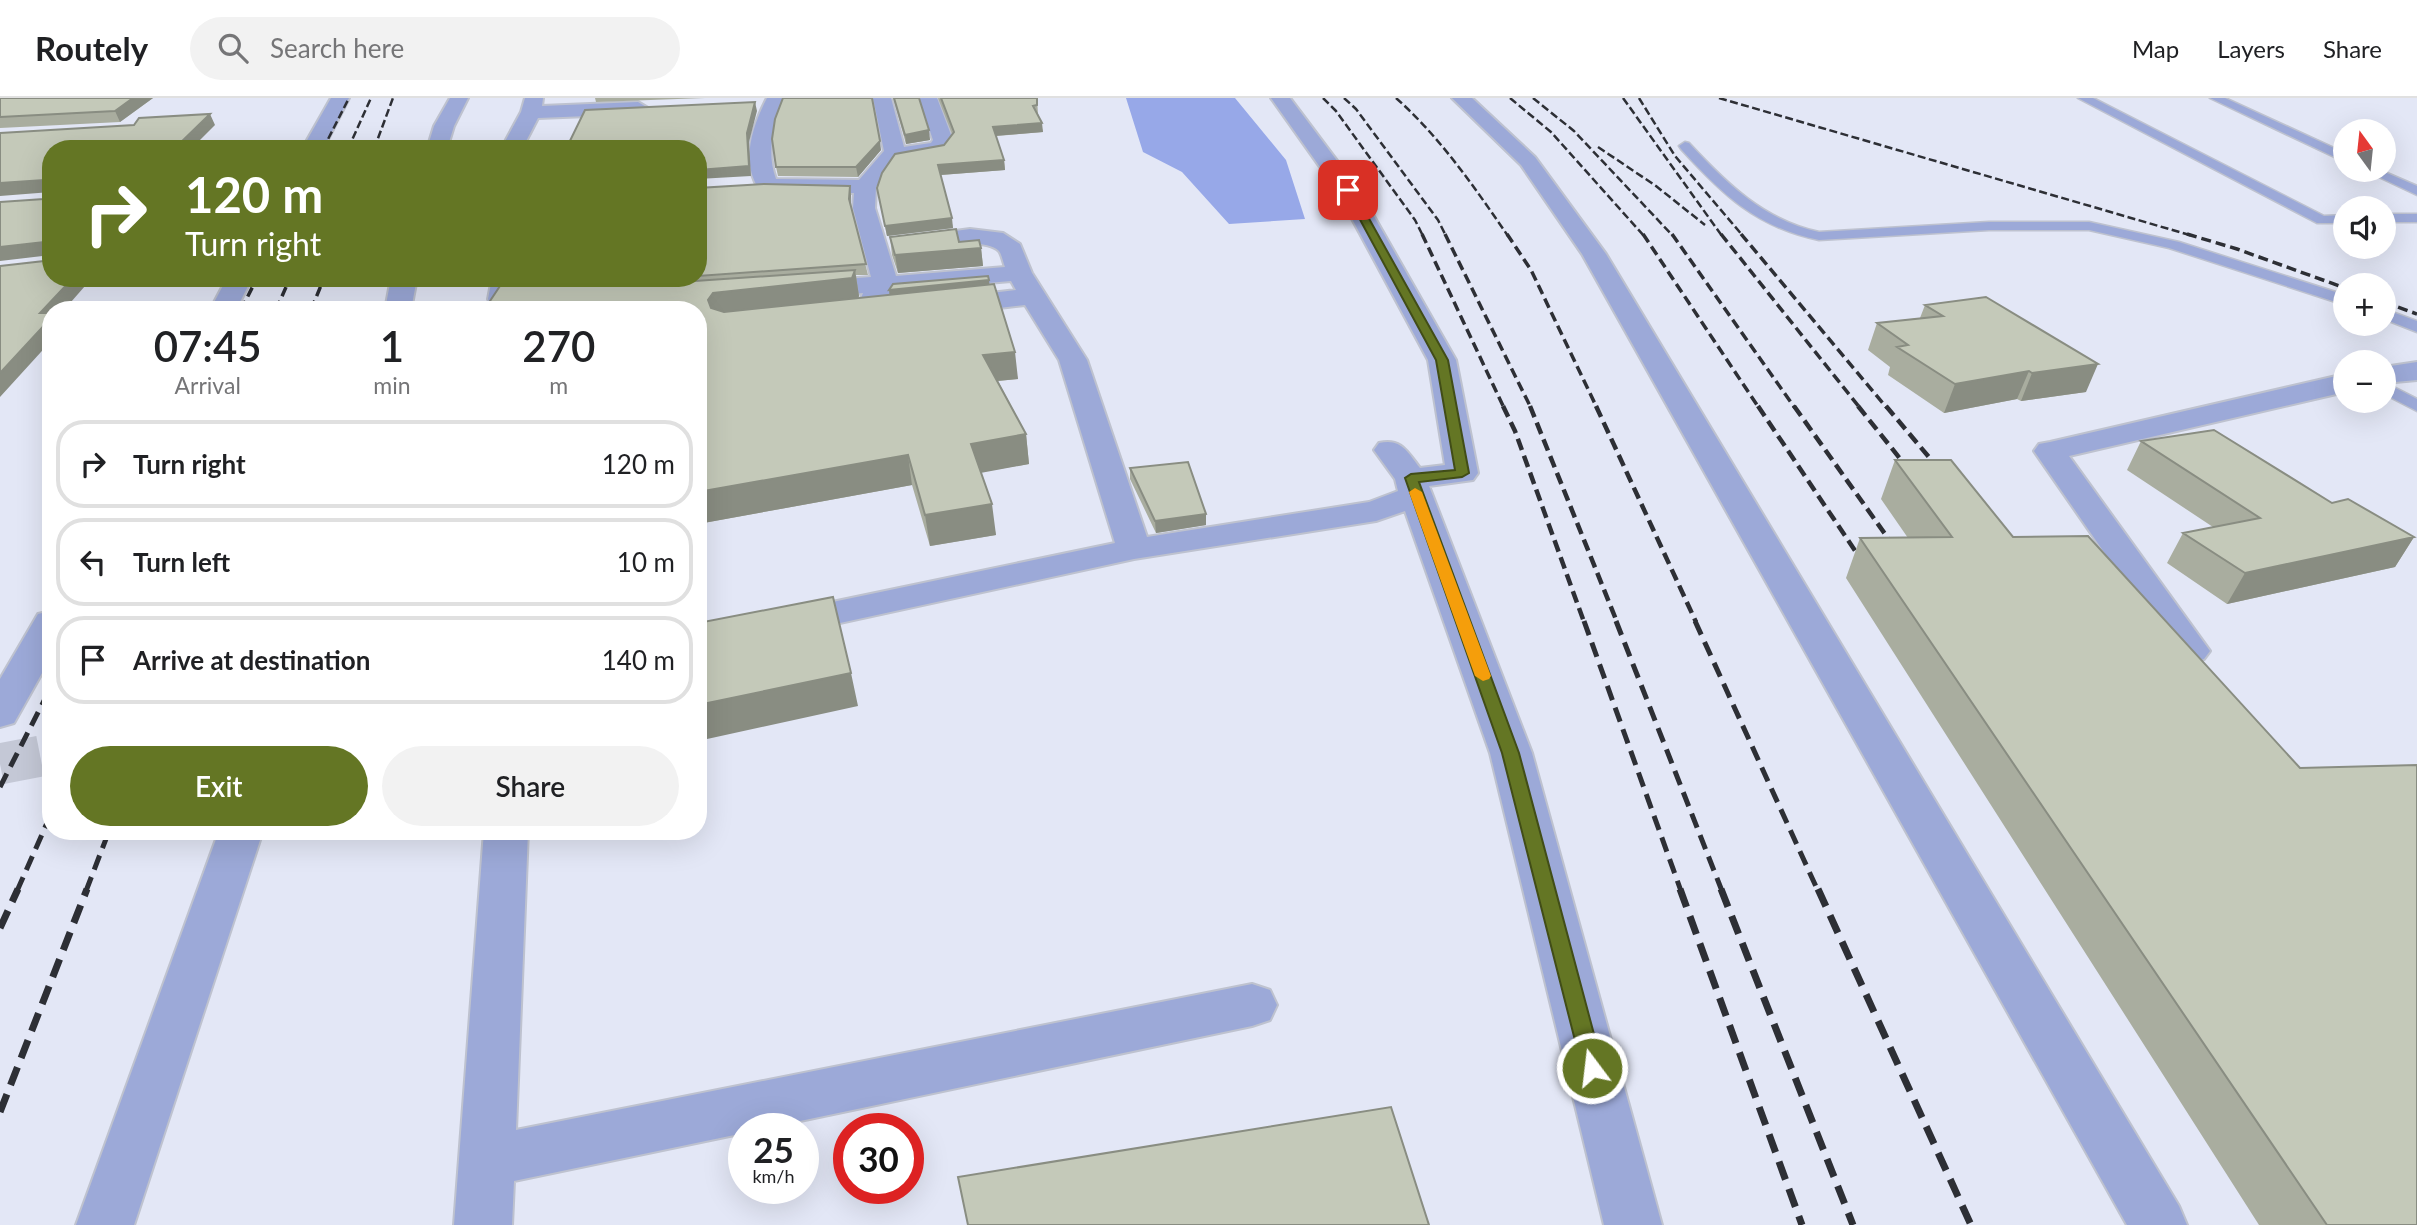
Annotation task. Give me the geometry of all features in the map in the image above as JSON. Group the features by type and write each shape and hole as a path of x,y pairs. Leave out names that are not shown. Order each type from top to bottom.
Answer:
{"street":[{"path":"317,140 340,98"},
{"path":"440,140 459,98"},
{"path":"882,98 895,153"},
{"path":"886,284 864,208 865,187 888,156 938,148 942,145 943,140 928,98"},
{"path":"707,640 1134,549 1376,510 1414,487 1462,473 1442,360 1348,190 1280,98"},
{"path":"1461,98 1528,161 1594,254 1728,480 2158,1225"},
{"path":"748,103 774,100 763,129 756,185 865,187"},
{"path":"516,140 533,105 659,107"},
{"path":"877,247 970,236 995,238 1011,249 1026,285 1073,360 1134,549"},
{"path":"886,284 875,295 883,312 1026,285"},
{"path":"778,292 886,284 1026,285"},
{"path":"569,301 583,287"},
{"path":"2396,374 2417,371"},
{"path":"2191,651 2050,451 2333,386"},
{"path":"1390,450 1414,487 1511,753 1633,1225"},
{"path":"0,714 42,638"},
{"path":"105,1225 238,840"},
{"path":"483,1225 505,840"},
{"path":"487,1161 1252,1005"}],"lane":[{"path":"2084,98 2322,219 2333,219"},
{"path":"2216,98 2333,152"},
{"path":"1685,146 1735,199 1783,229 1799,234 1819,236 1989,226 2089,226 2164,242 2333,296"},
{"path":"2396,181 2417,191"},
{"path":"2396,218 2417,218"},
{"path":"2396,319 2417,327"},
{"path":"2396,394 2417,406"}],"water":[{"path":"1126,98 1235,98 1286,160 1305,219 1229,224 1182,172 1143,152"}],"building":[{"path":"0,98 133,98 115,111 0,117"},
{"path":"783,98 872,98 880,141 856,167 776,167 772,139 775,119"},
{"path":"894,98 919,98 929,130 905,135"},
{"path":"941,98 1037,98 1037,105 1033,106 1042,123 993,127 1004,160 938,165 952,218 885,226 877,188 882,173 895,154 944,145 954,132"},
{"path":"755,102 747,133 749,166 707,169 707,140 570,140 585,110"},
{"path":"210,114 183,140 42,140 42,180 0,183 0,133 134,125 139,118"},
{"path":"764,184 850,186 849,199 866,264 707,275 707,187"},
{"path":"42,199 42,242 0,247 0,202"},
{"path":"956,229 959,242 979,240 981,248 895,255 890,237"},
{"path":"42,261 42,287 65,287 51,301 42,301 42,328 0,373 0,266"},
{"path":"855,270 852,278 713,293 708,300 711,308 724,312 994,284 1015,352 983,355 1026,434 971,444 992,504 925,515 908,455 707,490 707,301 490,301 499,287 707,287 707,280"},
{"path":"988,276 989,280 889,290 893,284"},
{"path":"1986,297 2098,364 2032,373 2029,371 1955,384 1897,347 1908,345 1877,323 1943,316 1925,305"},
{"path":"2214,430 2332,503 2348,499 2414,537 2245,573 2183,533 2260,518 2141,441"},
{"path":"1895,460 1951,460 2013,537 2088,536 2300,768 2417,765 2417,1225 2327,1225 1860,538 1952,537"},
{"path":"1188,462 1206,514 1155,521 1130,468"},
{"path":"833,597 851,673 707,703 707,621"},
{"path":"1391,1107 1429,1225 968,1225 958,1177"}],"tunnel":[{"path":"0,764 42,756"}],"railway":[{"path":"328,140 349,98"},
{"path":"352,140 371,98"},
{"path":"377,140 393,98"},
{"path":"1323,98 1336,111 1415,220 1422,234"},
{"path":"1344,98 1356,109 1438,220 1445,234"},
{"path":"1396,98 1442,146 1508,236"},
{"path":"1510,98 1551,132 1644,236"},
{"path":"1533,98 1574,131 1673,236"},
{"path":"1623,98 1722,236"},
{"path":"1639,98 1675,156 1743,236"},
{"path":"1719,98 2193,236"},
{"path":"1598,147 1656,186 1705,225"},
{"path":"1422,234 1504,408"},
{"path":"1445,234 1531,408"},
{"path":"1507,234 1531,270 1597,408"},
{"path":"1643,234 1759,408"},
{"path":"1672,234 1795,408"},
{"path":"1721,234 1860,408"},
{"path":"1741,234 1887,408"},
{"path":"2187,234 2333,284"},
{"path":"246,301 252,287"},
{"path":"280,301 286,287"},
{"path":"315,301 320,287"},
{"path":"2396,306 2417,314"},
{"path":"1503,406 1515,431 1584,622"},
{"path":"1530,406 1617,622"},
{"path":"1596,406 1696,622"},
{"path":"1758,406 1866,567"},
{"path":"1794,406 1900,555"},
{"path":"1858,406 1914,476"},
{"path":"1886,406 1944,475"},
{"path":"1584,621 1681,891"},
{"path":"1616,621 1722,891"},
{"path":"1695,621 1818,891"},
{"path":"0,787 42,705"},
{"path":"17,891 42,834"},
{"path":"86,891 106,840"},
{"path":"0,928 18,889"},
{"path":"0,1112 87,889"},
{"path":"1680,889 1802,1225"},
{"path":"1721,889 1853,1225"},
{"path":"1818,889 1971,1225"}],"slow traffic":[{"path":"1415,492 1483,676"}],"route":[{"path":"1348,190 1442,360 1462,473 1411,478 1511,753 1592,1068"}]}
